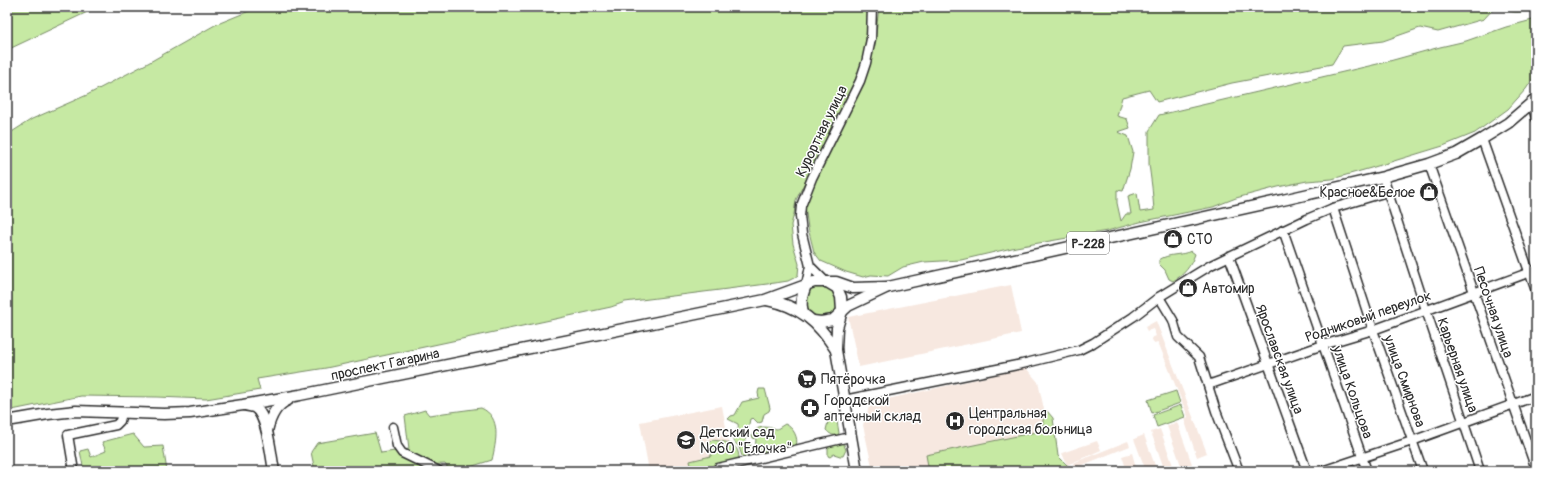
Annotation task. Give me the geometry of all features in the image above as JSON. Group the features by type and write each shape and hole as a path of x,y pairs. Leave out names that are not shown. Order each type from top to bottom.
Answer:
{"main road":[{"name":"Р-228","path":"813,321 821,322 832,320 859,299 888,287 1279,201 1383,177 1429,164 1456,154 1482,139 1508,123 1534,101"},
{"name":"Р-228","path":"806,285 814,282 825,281 836,282 853,288 888,287"},
{"path":"825,281 837,288 840,293 842,311 837,328 836,350 857,471"},
{"path":"806,285 800,304 803,313 822,330 836,350"},
{"name":"проспект Гагарина","path":"7,422 48,414 76,411 164,414 190,413 243,405 300,395 765,300 806,285"},
{"name":"проспект Гагарина","path":"765,300 784,303 803,313"},
{"path":"267,431 276,408 283,402 300,395"},
{"path":"243,405 255,408 260,413 267,431 274,471"}],"street":[{"name":"Курортная улица","path":"806,285 810,266 802,234 800,216 801,206 812,178 857,86 866,63 870,39 872,7"},
{"path":"1534,101 1536,118"},
{"path":"1482,139 1533,271 1536,291"},
{"name":"Песочная улица","path":"1429,164 1536,469"},
{"name":"Карьерная улица","path":"1383,177 1480,471"},
{"path":"844,400 1022,364 1079,350 1093,343 1119,326 1158,297 1192,275 1229,256 1333,208 1387,192"},
{"name":"улица Смирнова","path":"1333,208 1373,330 1423,471"},
{"name":"улица Кольцова","path":"1283,230 1367,471"},
{"name":"Ярославская улица","path":"1229,256 1307,471"},
{"path":"810,266 825,281"},
{"name":"Родниковый переулок","path":"1208,385 1323,345 1373,330 1533,271"},
{"path":"1158,297 1173,320 1178,337 1199,357 1239,471"},
{"path":"1322,471 1412,441 1536,396"},
{"path":"74,471 68,435 116,425 120,421 122,413"},
{"path":"393,427 397,446 402,453 439,471"},
{"path":"716,471 718,468 850,437"}],"shaded area":[{"path":"1011,285 1021,333 859,367 848,317"},
{"path":"1156,321 1207,453 1197,457 1184,419 1188,417 1158,342 1154,343 1151,338 1156,336 1153,329 1147,331 1145,327"},
{"name":"Центральная городская больница","path":"1026,368 1038,382 1056,464 1055,471 873,471 863,425 869,407 874,402"},
{"name":"Детский сад №60 \"Елочка\"","path":"722,406 732,459 708,471 649,471 640,422"},
{"path":"1177,422 1192,464 1182,468 1167,426"},
{"path":"1160,429 1175,471 1165,471 1151,432"},
{"path":"1144,435 1157,471 1146,471 1134,439"},
{"path":"1097,441 1101,450 1067,465 1062,453"},
{"path":"1128,441 1130,446 1075,468 1073,463"},
{"path":"1132,453 1137,471 1127,471 1122,456"}],"green space":[{"path":"7,7 98,7 7,50"},
{"path":"259,7 868,7 865,48 859,72 796,200 791,225 793,244 799,264 798,275 788,281 625,302 611,307 326,368 257,379 260,390 206,399 81,396 7,411 7,135 32,119 87,95 215,25"},
{"path":"879,7 1495,7 1484,19 1438,32 1420,28 1383,41 1343,46 1332,64 1232,83 1157,102 1149,90 1122,97 1117,116 1127,119 1130,128 1118,132 1128,136 1133,152 1130,169 1123,191 1117,190 1117,203 1121,221 1126,214 1131,214 1128,196 1137,193 1140,212 1154,210 1149,164 1149,131 1159,115 1386,62 1466,41 1506,27 1536,19 1536,74 1526,89 1508,109 1475,133 1443,146 1371,168 1332,179 1307,181 1278,187 1236,198 1213,207 1140,222 1107,231 1016,247 961,260 924,262 903,267 888,276 871,275 863,277 846,272 821,261 814,252 808,228 805,206 811,190 868,71 876,33"},
{"path":"1498,7 1536,8 1517,12 1508,11"},
{"path":"1191,251 1195,254 1187,270 1173,281 1169,279 1165,270 1159,264 1159,260 1167,256 1183,254"},
{"path":"817,286 833,292 838,300 837,310 833,315 829,318 821,320 806,313 805,300 807,293 812,288"},
{"path":"759,389 765,389 770,408 769,411 764,414 762,422 758,423 753,418 750,419 748,429 746,431 745,444 750,443 751,447 747,456 744,458 739,447 732,439 738,428 738,424 728,419 735,415 742,402 759,398"},
{"path":"1176,391 1180,403 1152,413 1148,400"},
{"path":"1181,405 1185,417 1157,427 1153,415"},
{"path":"481,408 488,412 495,424 496,438 492,460 457,471 450,471 445,464 424,465 426,471 315,471 311,452 317,443 375,433 381,453 409,449 405,416 425,410 429,415"},
{"path":"1043,411 1047,411 1053,418 1058,456 1069,467 1070,471 1054,469 1051,471 929,471 926,455 1041,431 1043,427"},
{"path":"830,414 835,415 839,433 838,435 831,434 826,430"},
{"path":"785,424 788,425 795,433 797,440 796,446 770,453 763,453 759,451 756,446 756,439 753,438 752,435 754,432 763,427 777,429"},
{"path":"133,434 144,447 163,446 167,471 84,471 80,451 88,449 91,457 106,451 102,442"},
{"path":"712,440 728,443 735,447 738,451 739,462 714,471 677,471 679,469 691,466 690,461 711,456 712,452 709,443"},
{"path":"843,442 846,450 843,456 834,454 830,457 828,456 828,446"}],"place":[{"name":"Красное&Белое","path":"1429,192"},
{"name":"СТО","path":"1173,239"},
{"name":"Автомир","path":"1188,288"},
{"name":"Пятёрочка","path":"807,379"},
{"name":"Городской аптечный склад","path":"810,408"},
{"name":"Центральная городская больница","path":"955,421"},
{"name":"Детский сад №60 \"Елочка\"","path":"686,440"}]}
